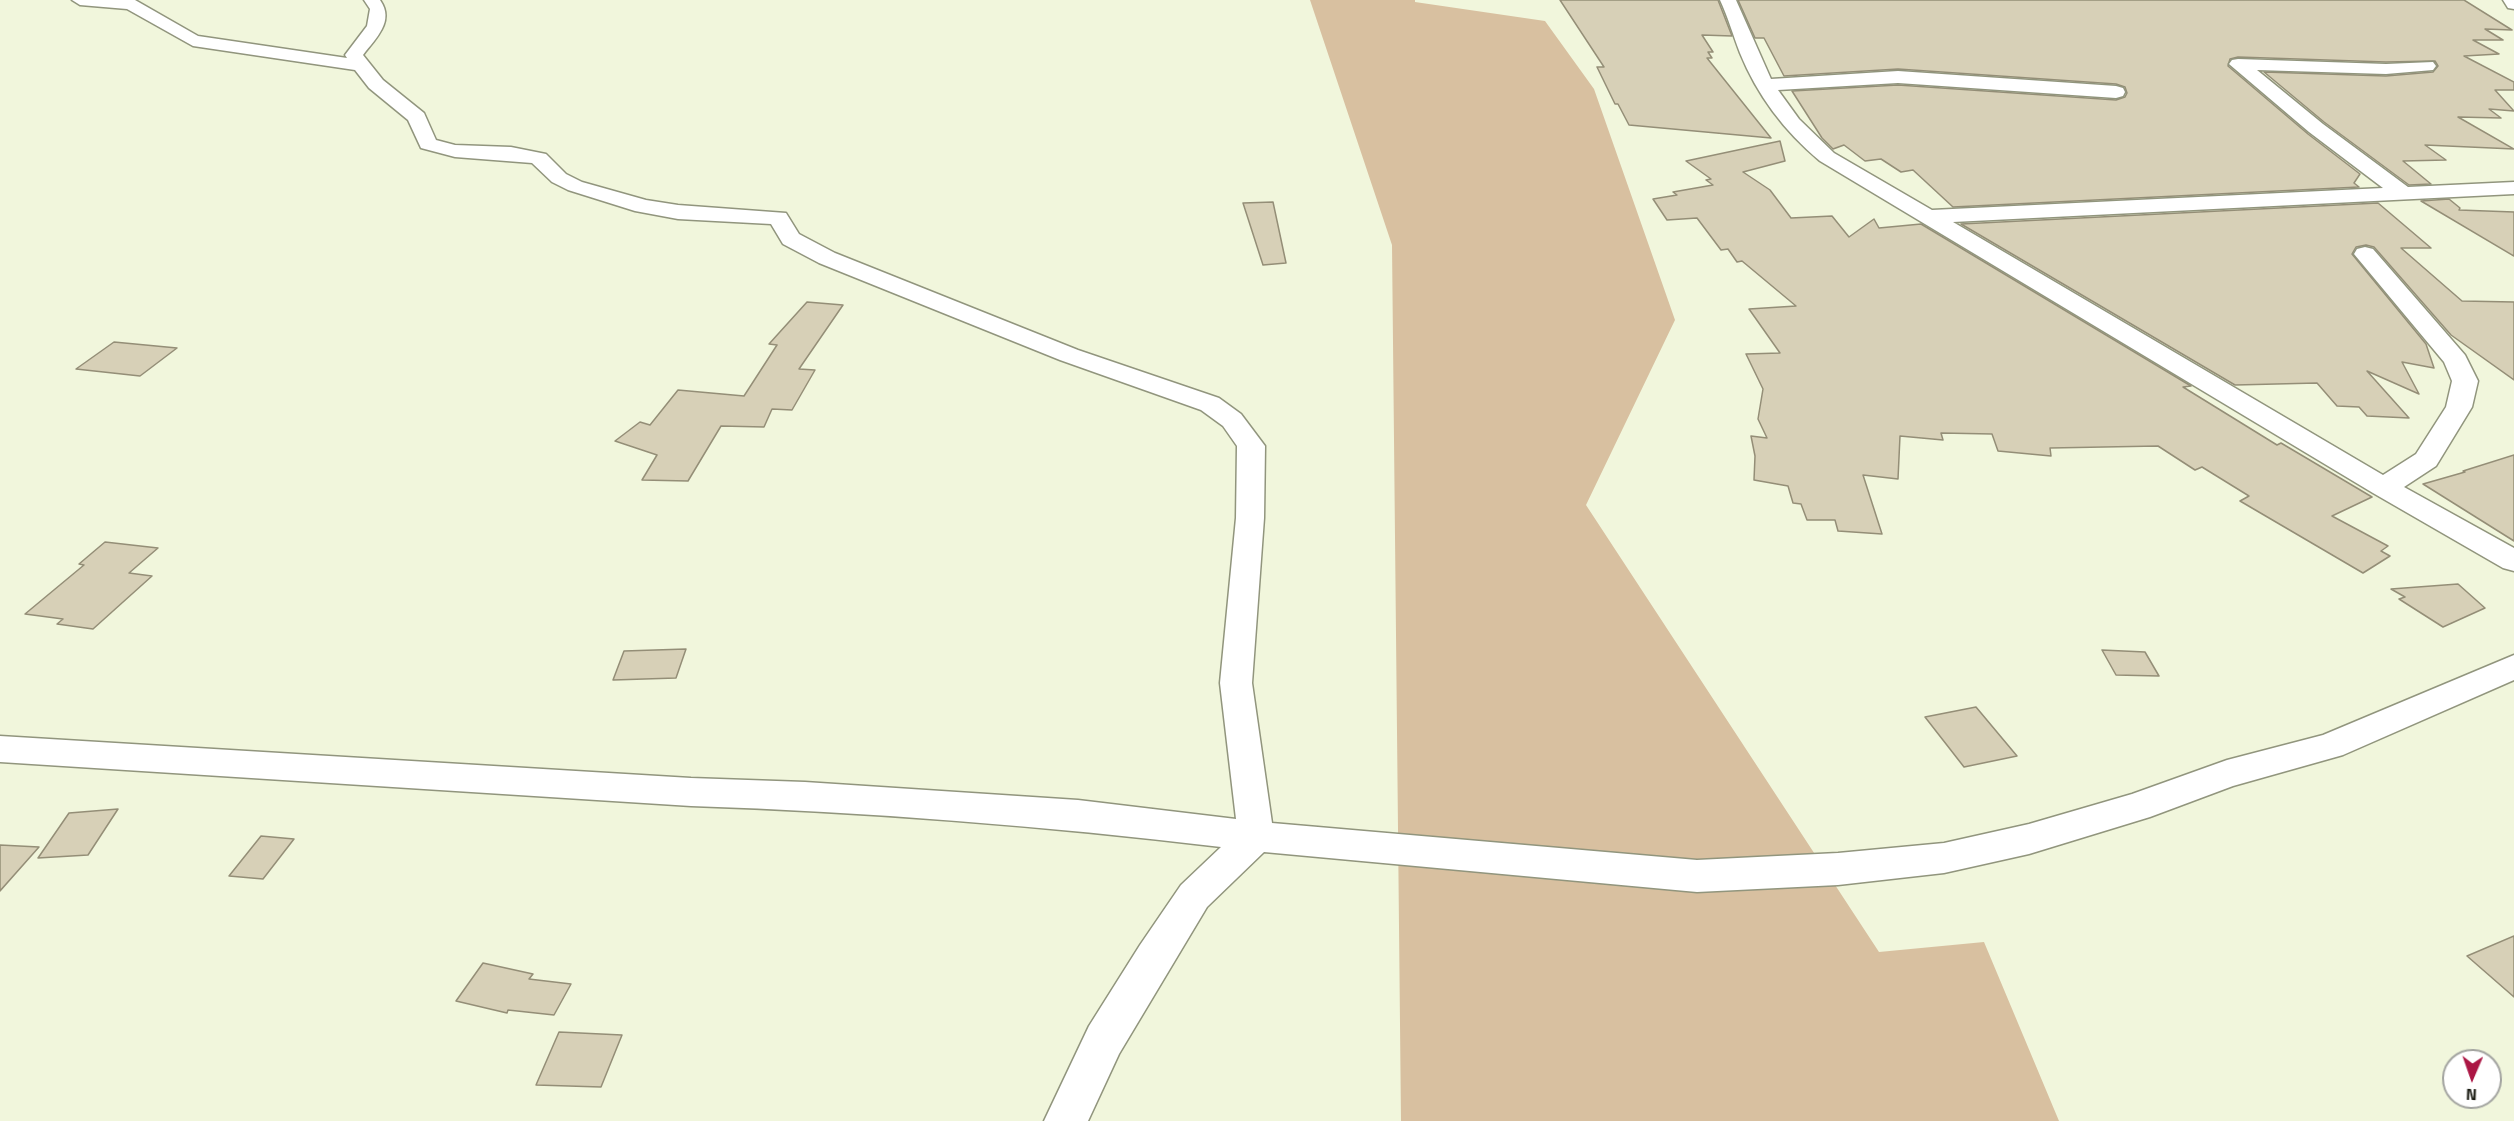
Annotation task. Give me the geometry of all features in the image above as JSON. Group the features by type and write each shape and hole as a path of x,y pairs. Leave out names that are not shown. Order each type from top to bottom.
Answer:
{"street":[{"path":"80,0 131,4 194,41 361,65"},
{"path":"372,0 378,9 376,27 354,55 376,84 417,117 428,144 460,152 539,158 559,178 575,186 653,208 678,212 778,218 782,222 784,231 793,242 827,258 1070,355 1210,404 1232,420 1251,446 1250,518 1236,683 1256,836"},
{"path":"1728,0 1750,54 1767,85 1788,121 1810,145 1834,162 2383,487 2514,561"},
{"path":"2511,0 2514,3"},
{"path":"2403,193 2316,128 2238,64 2386,69 2427,66"},
{"path":"1767,85 1898,77 2012,83 2062,90 2116,92"},
{"path":"1929,217 2514,188"},
{"path":"2365,254 2456,360 2465,381 2459,407 2426,460 2383,487"},
{"path":"0,748 691,792 816,796 1078,815 1256,836 1697,876 1838,869 1924,860 2029,839 2137,807 2227,774 2331,746 2514,667"},
{"path":"1066,1121 1104,1040 1194,896 1256,836"}],"shaded area":[{"path":"1310,0 1415,0 1415,2 1545,21 1594,89 1675,320 1586,505 1879,952 1984,942 2059,1121 1401,1121 1392,245"}],"building":[{"path":"1560,0 1718,0 1732,36 1702,35 1713,52 1708,52 1712,58 1707,58 1771,138 1629,125 1618,104 1615,104 1597,67 1604,67"},
{"path":"1738,0 2464,0 2512,30 2485,29 2503,40 2473,40 2499,54 2464,56 2514,82 2514,90 2495,90 2514,111 2489,109 2501,118 2458,117 2514,149 2425,145 2446,160 2403,161 2431,184 2409,185 2324,122 2264,72 2386,76 2433,72 2438,66 2435,61 2386,62 2238,57 2230,59 2228,66 2308,134 2360,174 2354,183 2359,187 1953,207 1913,170 1901,172 1881,159 1865,161 1844,145 1833,149 1822,138 1792,91 1898,85 2116,100 2125,97 2127,93 2125,87 2116,84 1898,69 1784,76 1764,38 1755,38"},
{"path":"1780,141 1785,161 1743,172 1770,190 1791,218 1832,216 1849,237 1874,219 1879,228 1921,224 2191,386 2183,387 2277,445 2281,443 2372,497 2332,516 2388,546 2381,551 2390,556 2363,573 2240,501 2249,496 2202,467 2195,470 2158,446 2050,448 2051,456 1998,451 1992,434 1941,433 1943,440 1900,436 1898,479 1863,475 1882,534 1838,531 1835,520 1807,520 1801,504 1793,503 1788,486 1754,480 1755,456 1751,436 1767,438 1758,419 1763,389 1746,354 1780,353 1749,309 1796,306 1742,261 1737,262 1728,249 1721,250 1697,218 1667,220 1653,199 1677,195 1673,192 1713,185 1706,180 1711,179 1686,161"},
{"path":"2449,199 2460,208 2459,210 2514,212 2514,256 2421,201"},
{"path":"1273,202 1286,263 1263,265 1243,203"},
{"path":"2378,203 2431,248 2401,248 2462,301 2514,302 2514,380 2451,335 2374,247 2366,245 2356,247 2352,254 2426,344 2434,368 2402,362 2419,394 2367,371 2409,418 2367,416 2359,407 2337,406 2317,383 2235,385 1961,224"},
{"path":"807,302 843,305 799,369 815,370 792,410 772,409 764,427 721,426 688,481 642,480 657,455 615,441 640,422 650,425 678,390 744,396 777,345 769,344"},
{"path":"114,342 177,348 140,376 76,369"},
{"path":"2514,455 2514,541 2423,484 2465,472 2463,471"},
{"path":"105,542 158,548 129,573 152,576 93,629 57,624 63,619 25,614 84,565 79,564"},
{"path":"2458,584 2485,608 2443,627 2399,599 2405,597 2391,589"},
{"path":"686,649 676,678 613,680 624,651"},
{"path":"2102,650 2145,652 2159,676 2116,675"},
{"path":"1976,707 2017,756 1964,767 1925,717"},
{"path":"118,809 88,855 38,858 69,813"},
{"path":"261,836 294,839 263,879 229,876"},
{"path":"0,845 39,847 0,891"},
{"path":"2514,936 2514,997 2467,956"},
{"path":"483,963 533,974 529,979 571,984 554,1015 508,1010 507,1013 456,1001"},
{"path":"559,1032 622,1035 601,1087 536,1085"}]}
